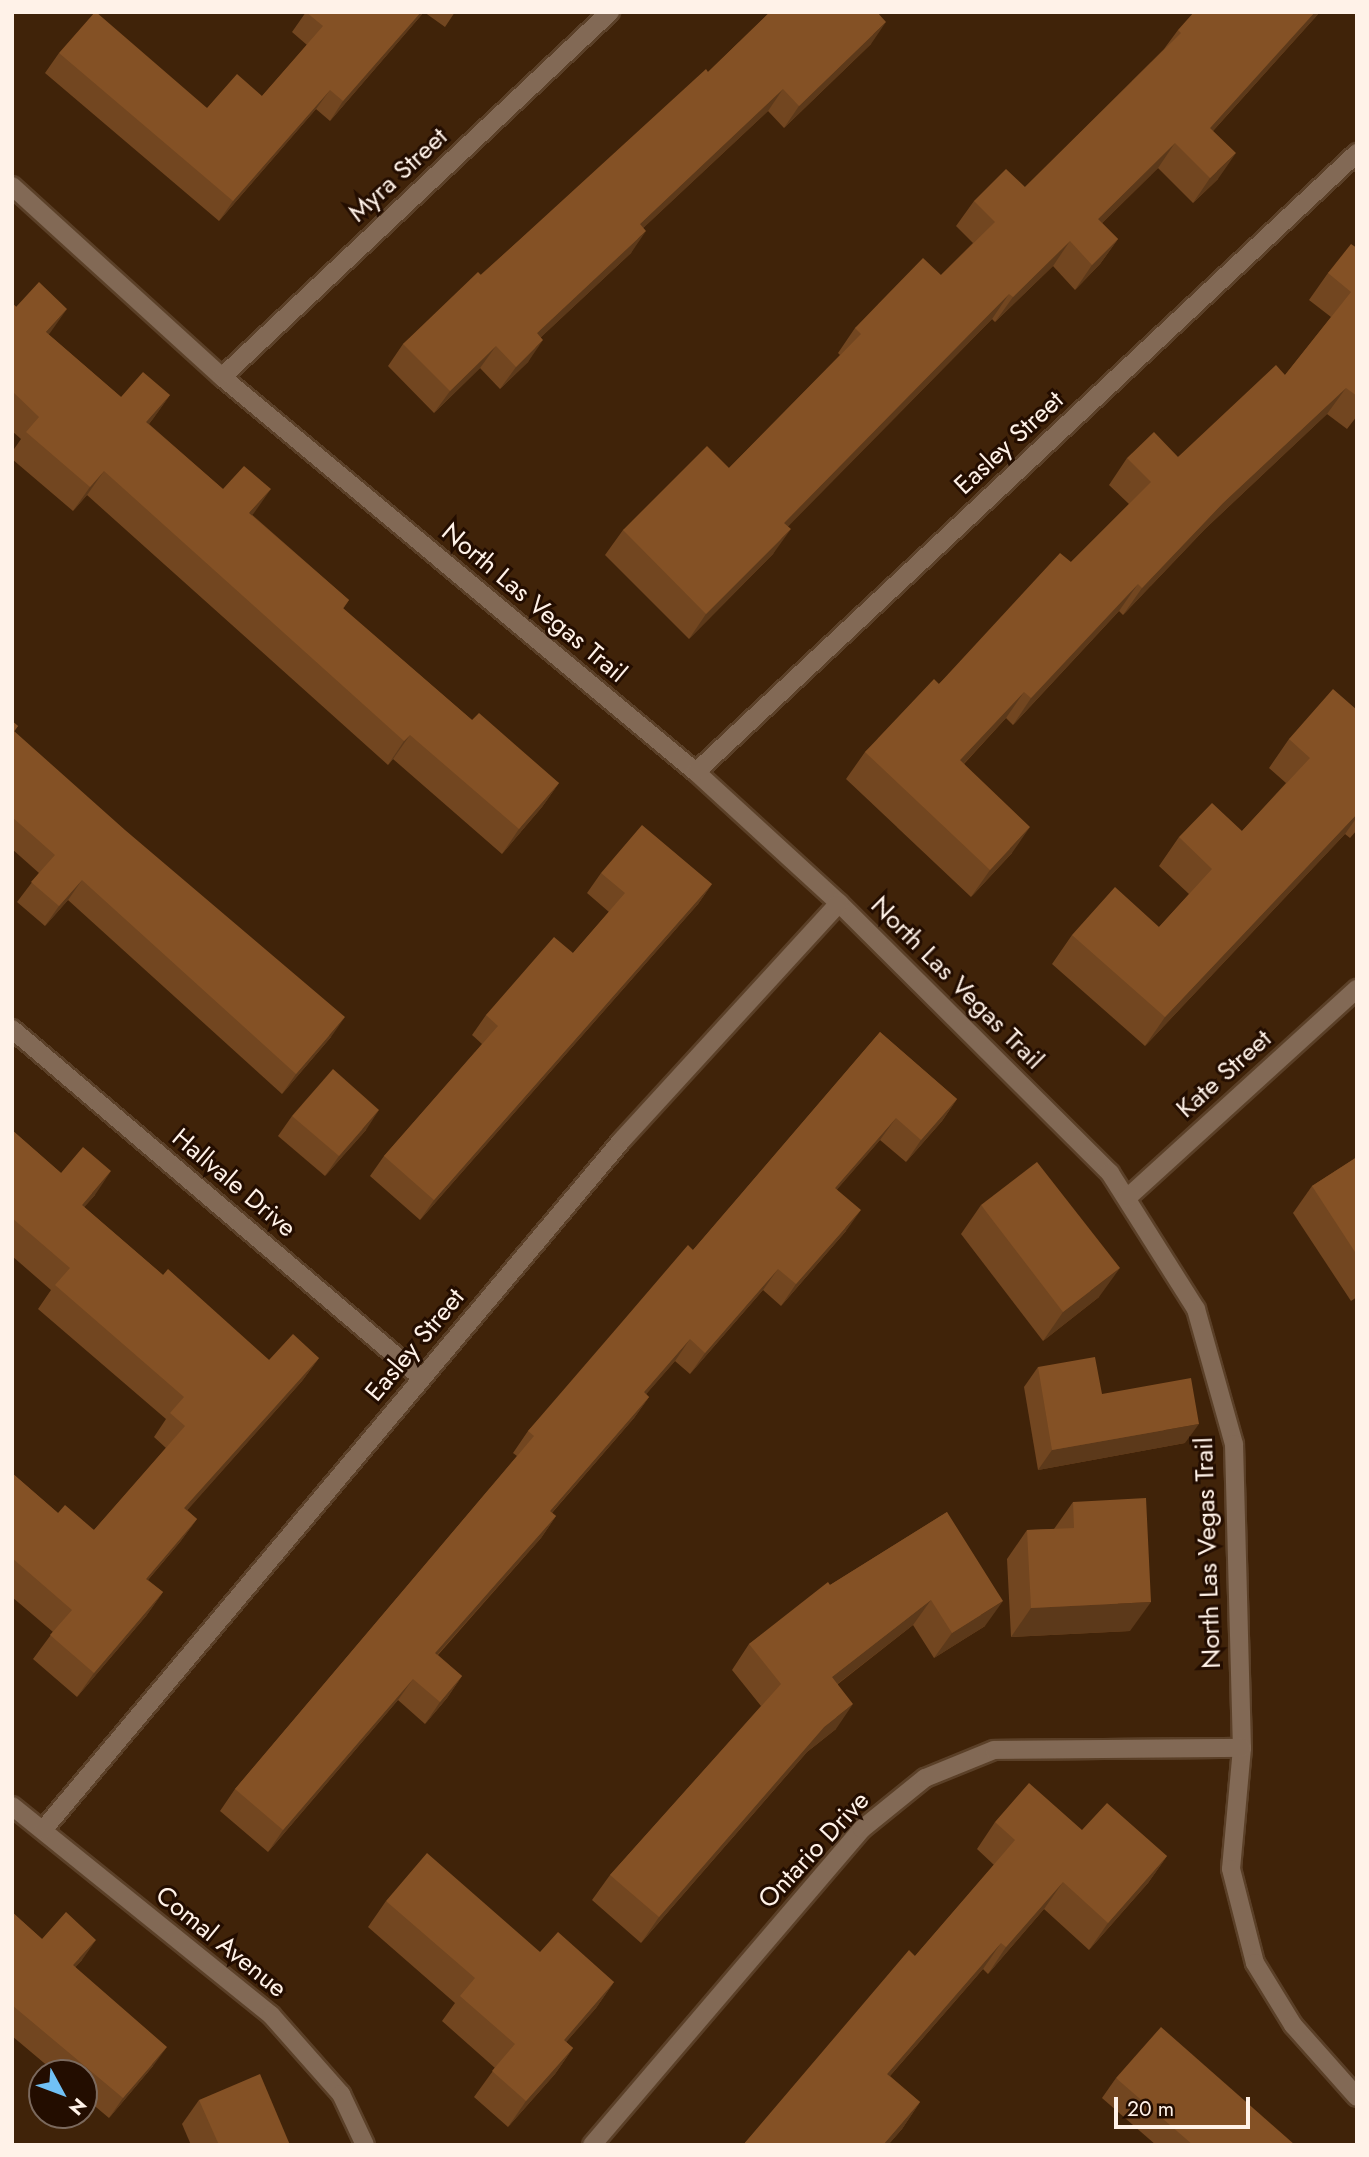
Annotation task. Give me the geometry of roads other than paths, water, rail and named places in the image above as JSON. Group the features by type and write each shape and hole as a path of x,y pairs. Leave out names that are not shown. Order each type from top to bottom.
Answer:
{"street":[{"name":"Myra Street","path":"222,377 610,12"},
{"name":"Easley Street","path":"696,772 1357,153"},
{"name":"North Las Vegas Trail","path":"12,186 222,377 696,772 839,903 1110,1173 1196,1309 1234,1444 1242,1748 1231,1870 1255,1963 1293,2025 1357,2097"},
{"name":"Easley Street","path":"43,1830 622,1140 839,903"},
{"name":"Kate Street","path":"1127,1198 1357,989"},
{"name":"Hallvale Drive","path":"12,1029 422,1378"},
{"name":"Ontario Drive","path":"592,2145 862,1829 925,1778 994,1750 1242,1748"},
{"name":"Comal Avenue","path":"12,1806 271,2015 341,2094 365,2145"}]}
